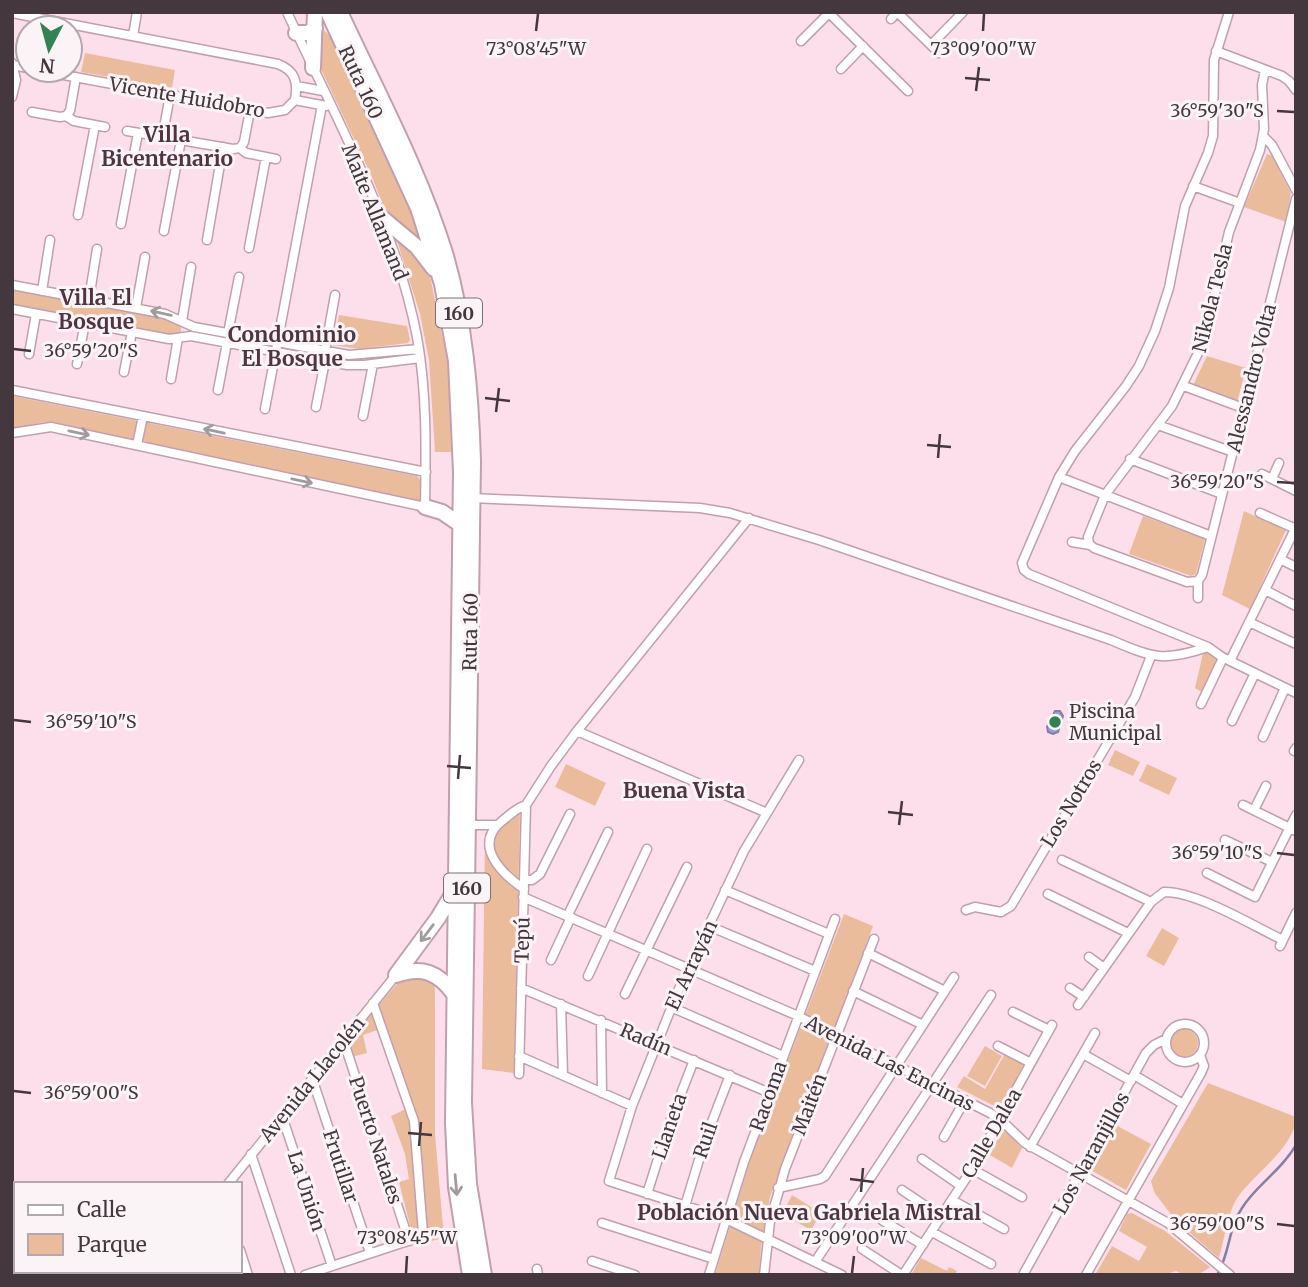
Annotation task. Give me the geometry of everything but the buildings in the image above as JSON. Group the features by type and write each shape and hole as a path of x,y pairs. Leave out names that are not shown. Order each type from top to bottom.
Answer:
{"highway":[{"path":"313,68 315,12"},
{"name":"Ruta 160","path":"328,12 410,188 428,237 442,284 459,386 461,525 454,1150 460,1219 470,1275"},
{"name":"Ruta 160","path":"340,12 418,180 445,256 458,306 467,362 472,498 465,1133 472,1208 484,1275"},
{"path":"296,33 307,33 315,28"},
{"path":"380,216 417,247 442,284"},
{"path":"425,507 442,512 461,525"},
{"path":"396,975 456,889"},
{"path":"396,975 417,970 428,971 441,978 454,994"}],"street":[{"path":"133,36 137,12"},
{"name":"Maite Allamand","path":"286,12 323,91 326,106 380,216 404,285 419,353 426,472 425,507"},
{"path":"931,45 963,12"},
{"path":"1229,12 1216,51 1213,70 1213,136 1180,226 1167,296 1151,343 1126,386 1075,451 1059,477 1023,557 1023,568 1029,574 1208,647 1296,693"},
{"path":"801,41 829,13 908,91"},
{"path":"894,15 939,53"},
{"path":"84,25 278,64 291,71 297,86 295,100"},
{"path":"841,69 863,46"},
{"path":"1216,51 1286,78 1296,90"},
{"path":"12,97 16,80 13,64"},
{"name":"Nikola Tesla","path":"1089,544 1088,534 1105,495 1184,386 1207,331 1229,232 1257,163 1263,136 1262,85 1265,70"},
{"name":"Vicente Huidobro","path":"84,79 250,110 278,113 292,106 295,100 326,106"},
{"path":"66,116 70,111 75,84"},
{"path":"297,86 323,91"},
{"path":"170,95 163,128 169,138 223,148 240,148 246,153 275,159"},
{"path":"265,409 290,271 326,106"},
{"path":"240,148 244,142 250,110"},
{"path":"32,111 66,116 74,121 105,127"},
{"path":"78,215 95,125"},
{"path":"127,131 158,136 165,134"},
{"path":"121,224 138,133"},
{"path":"1263,136 1272,145 1296,190"},
{"path":"164,231 181,140"},
{"path":"206,240 223,148"},
{"path":"248,248 266,157"},
{"path":"1193,186 1240,204"},
{"name":"Alessandro Volta","path":"1198,598 1198,581 1202,575 1296,199"},
{"path":"42,290 50,240"},
{"path":"89,299 97,249"},
{"path":"136,308 145,257"},
{"path":"171,379 184,322 191,267"},
{"path":"218,390 239,276"},
{"path":"12,285 170,315 228,338 275,352 325,356 419,353"},
{"path":"316,407 335,295"},
{"path":"12,309 169,339 228,338 277,342 355,365 373,364 419,353"},
{"path":"29,354 36,314"},
{"path":"77,364 85,323"},
{"path":"124,372 132,332"},
{"path":"363,416 373,364"},
{"path":"1184,386 1243,408"},
{"path":"12,390 426,472"},
{"path":"137,445 143,416"},
{"path":"1158,425 1233,452"},
{"path":"12,433 51,427 425,507"},
{"path":"1130,459 1222,494"},
{"path":"1272,479 1279,463"},
{"path":"1262,474 1296,491"},
{"path":"1059,477 1212,536"},
{"path":"472,498 699,508 749,519 819,540 1151,656 1178,656 1208,647"},
{"path":"1201,704 1250,622 1296,528 1260,513"},
{"path":"468,825 496,825 516,809 526,805 577,731 749,519"},
{"path":"1072,542 1084,546 1089,544 1186,582 1198,581"},
{"path":"1280,559 1296,567"},
{"path":"1265,590 1296,606"},
{"path":"1250,622 1296,644"},
{"name":"Los Notros","path":"966,910 975,907 1001,912 1011,906 1135,697 1151,656"},
{"path":"1232,721 1255,673"},
{"path":"1262,737 1285,688"},
{"path":"577,731 767,813"},
{"name":"El Arrayán","path":"647,1194 609,1181 632,1107 671,1007 744,851 799,760"},
{"path":"1254,810 1266,786"},
{"name":"Tepú","path":"519,1074 526,805"},
{"path":"1243,805 1293,829"},
{"path":"524,889 540,874 570,814"},
{"path":"1207,873 1255,897 1272,862 1293,829 1296,815"},
{"name":"Avenida Las Encinas","path":"496,825 491,843 493,858 505,876 524,889 569,916 799,1016 1000,1119 1030,1147 1168,1223 1230,1275"},
{"path":"551,960 608,832"},
{"path":"1225,840 1272,862"},
{"path":"588,976 647,849"},
{"path":"1062,860 1150,902"},
{"path":"625,994 687,867"},
{"path":"726,890 830,934"},
{"path":"1070,988 1081,1001 1150,902 1164,892 1188,897 1222,910 1281,943 1296,913"},
{"path":"1048,894 1128,933"},
{"name":"Racoma","path":"709,1275 769,1093 835,919"},
{"path":"709,926 815,971"},
{"name":"Maitén","path":"764,1275 767,1238 778,1188 874,939"},
{"path":"868,953 946,991"},
{"path":"1089,957 1104,968"},
{"name":"Avenida Llacolén","path":"230,1182 396,975"},
{"path":"778,1188 825,1176 954,977"},
{"name":"Radín","path":"521,988 769,1093"},
{"path":"853,991 923,1025"},
{"path":"815,1262 991,995"},
{"path":"305,1275 422,1235 414,1121 373,1003"},
{"path":"561,1004 563,1075"},
{"path":"671,1007 783,1056"},
{"name":"Calle Dalea","path":"902,1275 972,1169 1050,1027 1013,1012"},
{"path":"601,1020 602,1093"},
{"path":"1086,1275 1203,1070 1200,1055 1203,1040 1195,1028 1185,1024 1175,1027 1166,1039 1168,1054 1176,1060 1186,1062 1200,1055"},
{"path":"1030,1147 1095,1033"},
{"name":"Puerto Natales","path":"343,1039 409,1241"},
{"name":"Los Naranjillos","path":"1023,1275 1150,1049 1166,1039"},
{"path":"998,1046 1031,1063"},
{"path":"1083,1054 1183,1104"},
{"path":"519,1056 632,1107"},
{"name":"Llaneta","path":"647,1194 668,1127 694,1060"},
{"name":"Ruil","path":"685,1206 705,1140 730,1075"},
{"name":"Frutillar","path":"312,1078 370,1253"},
{"path":"944,1137 965,1100"},
{"name":"La Unión","path":"282,1116 332,1266"},
{"path":"251,1154 291,1275"},
{"path":"922,1159 961,1186"},
{"path":"972,1169 1022,1198"},
{"path":"902,1190 942,1217"},
{"path":"647,1194 726,1219 842,1275"},
{"path":"952,1200 1003,1229"},
{"path":"882,1220 923,1245"},
{"path":"602,1223 714,1259"},
{"path":"932,1232 991,1264"},
{"path":"862,1250 902,1275"},
{"path":"242,1256 248,1275"},
{"path":"592,1261 635,1275"}],"green space":[{"path":"324,30 331,37 406,199 426,256 448,365 451,452 435,452 429,360 420,314 398,244 372,177 320,67 318,58 321,33"},
{"path":"85,53 175,70 172,88 84,73"},
{"path":"1267,154 1272,156 1291,193 1286,222 1244,207"},
{"path":"12,289 171,320 181,327 181,332 174,335 12,305"},
{"path":"339,315 407,326 410,340 408,343 359,349 333,345"},
{"path":"1207,356 1246,368 1237,403 1192,387"},
{"path":"12,396 417,476 420,480 421,499 417,502 58,423 45,422 12,429"},
{"path":"1244,511 1286,530 1250,609 1222,595"},
{"path":"1143,516 1205,539 1196,574 1191,576 1129,554"},
{"path":"1204,649 1218,658 1203,693 1195,688"},
{"path":"1115,750 1140,762 1133,776 1108,765"},
{"path":"566,764 606,783 595,806 555,787"},
{"path":"1147,764 1177,778 1169,795 1139,781"},
{"path":"520,812 514,1073 482,1069 485,833 497,834"},
{"path":"844,914 873,926 770,1197 759,1275 715,1275 752,1154"},
{"path":"1162,928 1179,938 1164,966 1146,956"},
{"path":"411,975 433,981 435,990 435,1134 444,1238 415,1245 399,1182 409,1179 405,1154 391,1116 406,1109 380,1029 363,1035 367,1053 352,1057 348,1040 403,977"},
{"path":"1184,1029 1194,1033 1198,1043 1194,1053 1184,1057 1174,1053 1170,1043 1174,1033"},
{"path":"985,1046 1002,1056 985,1086 967,1076"},
{"path":"1006,1052 1025,1062 1002,1106 996,1107 957,1087 964,1076 985,1089"},
{"path":"1208,1083 1296,1117 1289,1139 1236,1200 1219,1258 1176,1221 1154,1192 1151,1181"},
{"path":"1112,1123 1151,1144 1126,1190 1087,1168"},
{"path":"1005,1131 1022,1148 1012,1168 990,1155 1001,1132"},
{"path":"792,1195 821,1213 811,1230 782,1214"},
{"path":"1132,1213 1165,1231 1210,1267 1193,1275 1176,1271 1164,1275 1095,1275 1112,1246 1139,1261 1147,1247 1119,1231 1127,1214"},
{"path":"921,1258 947,1271 949,1267 957,1271 955,1275 911,1275"}],"water":[{"name":"Piscina Municipal","path":"1055,711 1060,711 1063,716 1058,732 1053,734 1048,732 1047,727"}],"waterway":[{"path":"1217,1275 1237,1216 1254,1192 1283,1163 1296,1145"}],"place":[{"name":"Piscina Municipal","path":"1055,722"}],"district":[{"name":"Villa Bicentenario","path":"167,146"},
{"name":"Villa El Bosque","path":"96,309"},
{"name":"Condominio El Bosque","path":"292,346"},
{"name":"Buena Vista","path":"684,790"},
{"name":"Población Nueva Gabriela Mistral","path":"809,1212"}]}
